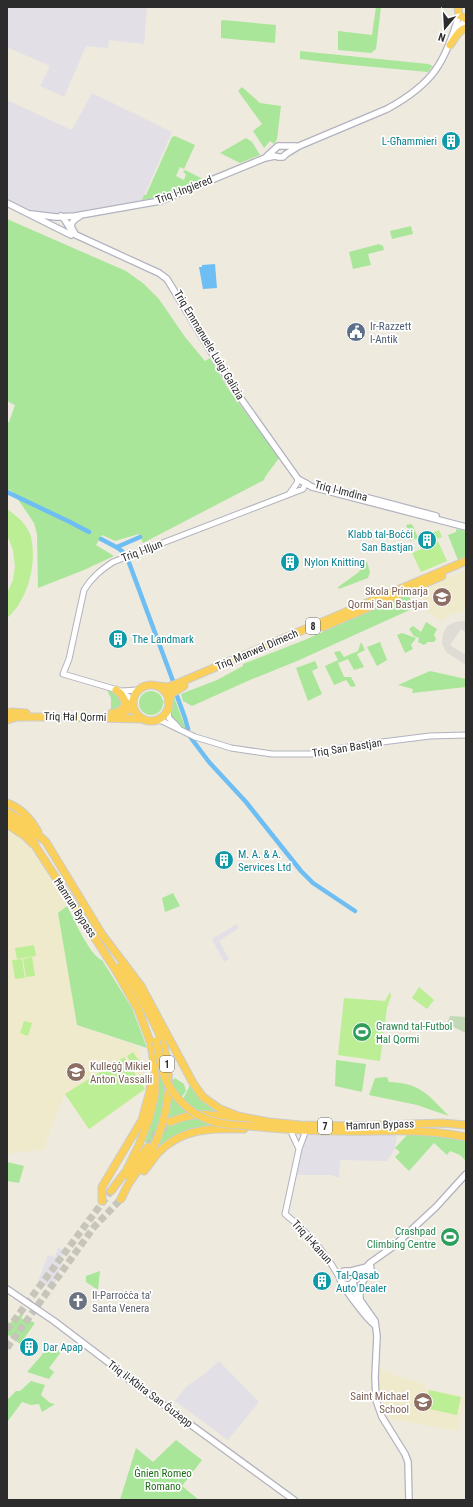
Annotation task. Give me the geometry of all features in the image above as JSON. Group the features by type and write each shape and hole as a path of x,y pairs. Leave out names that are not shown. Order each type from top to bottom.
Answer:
{"highway":[{"path":"458,7 459,15 466,19"},
{"path":"450,45 459,32 466,28"},
{"name":"Triq Manwel Dimech","path":"158,686 168,687 182,682 466,561"},
{"name":"Triq Manwel Dimech","path":"168,706 171,694 179,688 411,590 466,565"},
{"name":"8","path":"138,690 147,685 158,686"},
{"path":"158,686 166,693 168,706"},
{"path":"115,713 121,711 126,703 118,690"},
{"path":"138,690 133,702 138,716 143,719 155,720"},
{"name":"Triq Ħal Qormi","path":"7,714 11,712 126,712 130,709 133,702"},
{"name":"8","path":"155,720 164,714 168,706"},
{"name":"Triq Ħal Qormi","path":"7,720 17,717 143,719"},
{"name":"Ħamrun Bypass","path":"7,803 15,806 27,816 38,830 41,837"},
{"name":"Ħamrun Bypass","path":"7,812 21,820 46,842 101,933"},
{"name":"Ħamrun Bypass","path":"7,818 12,820 30,834 36,847 114,969"},
{"name":"Ħamrun Bypass","path":"7,824 25,836 36,847"},
{"path":"101,933 141,986 193,1083 203,1097 220,1108 238,1116 269,1122"},
{"name":"1","path":"101,933 140,997 162,1040 168,1066 169,1090 164,1120 152,1150 131,1180 121,1199 157,1154 173,1140 183,1134 215,1128 276,1129"},
{"path":"114,969 127,982 143,1008 156,1041 165,1076 174,1093 185,1106 214,1122 276,1129"},
{"name":"1","path":"114,969 138,1009 151,1044 155,1070 155,1094 149,1119 139,1145 126,1171 112,1191 129,1173 148,1147"},
{"path":"102,1201 102,1187 142,1120 150,1091 153,1058"},
{"path":"222,1105 242,1114 289,1124"},
{"path":"170,1122 183,1117 200,1114 252,1122 269,1122"},
{"path":"380,1128 419,1120 442,1119 466,1121"},
{"name":"Ħamrun Bypass","path":"269,1122 380,1128"},
{"name":"Ħamrun Bypass","path":"442,1125 466,1129"},
{"name":"Ħamrun Bypass","path":"276,1129 351,1132 380,1128 466,1125"},
{"path":"380,1128 440,1132 466,1137"}],"main road":[{"path":"299,146 278,146 275,153 282,157 299,146 398,103 421,86 438,67 450,45 459,15"},
{"path":"453,36 466,19"},
{"path":"284,147 286,154"},
{"name":"Triq l-Ingiered","path":"62,222 84,214 160,201 275,153"},
{"name":"Triq Emmanuele Luigi Galizia","path":"7,203 54,226 54,222 62,222"},
{"name":"Triq Emmanuele Luigi Galizia","path":"31,214 62,222 74,236 85,239 159,273 167,279 232,386 298,479 306,483"},
{"path":"84,214 74,219 71,223 71,228 97,245"},
{"name":"Triq l-Imdina","path":"306,483 466,524"},
{"name":"Triq l-Imdina","path":"306,483 312,487 466,527"},
{"path":"370,1267 344,1271 340,1275 342,1281 350,1284 354,1281 370,1267 394,1246 436,1207 466,1174"},
{"path":"361,1300 359,1290 361,1282 370,1267"},
{"path":"351,1271 354,1273 354,1290 375,1320 377,1336 375,1377 376,1400 382,1417 406,1454 408,1462 409,1500"},
{"name":"Triq il-Kanun","path":"342,1281 367,1317 375,1325"},
{"name":"Triq il-Kbira San Ġużepp","path":"7,1288 54,1321 124,1376 294,1500"}],"street":[{"path":"290,494 298,479"},
{"name":"Triq l-Iljun","path":"118,690 63,674 69,659 84,590 90,581 113,562 303,489 306,483"},
{"path":"118,690 138,690"},
{"path":"118,690 133,702"},
{"name":"Triq San Bastjan","path":"168,706 169,718 184,731"},
{"name":"Triq San Bastjan","path":"155,720 162,721 195,737 231,748 272,754 320,754 366,744 430,736 466,735"},
{"name":"Triq il-Kanun","path":"306,1130 299,1149 285,1214 300,1226 334,1267 342,1281"},
{"path":"292,1134 299,1149"},
{"name":"Triq il-Kanun","path":"334,1267 344,1271"}],"shaded area":[{"path":"7,7 147,7 144,44 109,40 108,48 86,46 64,97 40,86 50,66 9,48 7,49"},
{"path":"92,93 172,132 142,200 57,215 34,212 7,199 7,100 72,130"},
{"name":"Skola Primarja Qormi San Bastjan","path":"466,570 466,602 463,612 451,614 441,621 422,609 416,592"},
{"path":"455,622 466,622 466,632 461,629 450,645 466,655 466,665 446,652 442,644 443,634 447,626"},
{"path":"7,828 22,838 33,850 67,906 58,913 77,1025 140,1047 146,1089 89,1130 65,1094 45,1145 45,1149 7,1154"},
{"path":"237,924 239,928 219,941 229,959 224,962 212,939"},
{"path":"397,1134 395,1149 387,1161 340,1160 339,1178 332,1175 297,1175 305,1135 332,1136"},
{"path":"58,1248 65,1250 54,1288 38,1282 48,1255 55,1257"},
{"path":"219,1361 259,1402 228,1440 175,1401 187,1386"},
{"name":"Saint Michael School","path":"379,1368 389,1373 426,1385 425,1389 459,1395 466,1398 458,1431 391,1419 386,1416 380,1391"}],"green space":[{"path":"376,7 381,7 376,49 371,53 338,50 338,31 372,35"},
{"path":"221,21 276,25 275,43 221,38"},
{"path":"300,51 428,64 433,66 428,72 342,64 300,59"},
{"path":"242,87 260,103 281,106 277,139 274,144 270,141 264,148 253,131 262,124 238,91"},
{"path":"175,136 195,145 184,169 180,167 176,176 184,180 186,174 183,172 185,170 203,179 159,197 142,200 144,195 146,195 172,137"},
{"path":"246,138 252,142 260,155 240,163 220,153"},
{"path":"7,219 126,271 144,284 159,299 185,337 205,361 210,358 227,387 279,458 264,480 143,543 139,534 115,541 102,535 96,545 114,556 84,570 38,588 37,534 34,523 13,492 7,489 7,422 9,422 15,405 7,401"},
{"path":"411,226 413,234 392,239 390,231"},
{"path":"379,244 383,246 384,250 368,254 371,265 353,269 349,252"},
{"path":"7,509 22,521 30,533 33,547 33,559 32,570 25,592 20,602 7,618 7,593 13,580 15,567 13,550 7,535"},
{"path":"411,524 418,538 410,541 406,531 408,530 406,525"},
{"path":"456,529 466,531 466,557 458,560 448,535 456,532"},
{"path":"439,530 442,537 427,543 424,536"},
{"path":"438,541 447,561 421,572 412,553"},
{"path":"367,562 370,572 368,578 339,589 338,587 359,572 360,565"},
{"path":"408,594 414,608 297,661 192,706 183,701 181,694 217,680 243,666 243,664 307,639"},
{"path":"426,622 437,629 434,635 436,639 434,642 428,642 424,645 418,642 419,638 414,636 409,629 413,626 421,632"},
{"path":"402,633 416,638 411,645 413,649 405,653 397,635"},
{"path":"361,642 365,650 357,654 364,667 354,670 348,659 338,663 344,677 351,677 356,686 351,687 346,680 334,685 325,666 338,660 334,652 340,651 344,657 358,651"},
{"path":"380,642 387,660 377,666 367,647"},
{"path":"315,661 318,668 312,671 322,694 308,701 296,668"},
{"path":"430,671 466,679 466,687 412,693 413,689 398,685"},
{"path":"107,690 119,697 121,706 119,709 111,709 111,698"},
{"path":"151,691 156,692 162,698 162,708 156,714 151,715 146,714 140,708 139,703 140,698 146,692"},
{"path":"174,697 186,729 173,719 171,708"},
{"path":"173,893 180,906 165,912 162,898"},
{"path":"67,906 87,945 97,957 102,960 132,1008 147,1048 77,1025 58,913"},
{"path":"34,945 36,956 17,959 15,948"},
{"path":"32,957 35,976 26,977 23,959"},
{"path":"22,959 25,978 15,979 12,960"},
{"path":"419,987 434,1000 427,1009 412,998"},
{"name":"Grawnd tal-Futbol Ħal Qormi","path":"390,992 391,996 387,1008 380,1061 338,1055 344,998 385,1001"},
{"path":"450,1016 466,1017 466,1033 447,1024"},
{"path":"24,1021 32,1023 28,1036 20,1033"},
{"path":"133,1052 142,1065 135,1069 127,1056"},
{"path":"124,1057 145,1089 89,1129 65,1094"},
{"path":"336,1060 366,1064 362,1092 335,1086"},
{"path":"158,1062 166,1086 162,1119 150,1149 145,1141 157,1092"},
{"path":"387,1077 389,1082 400,1083 417,1088 429,1096 449,1116 417,1105 369,1095 375,1078"},
{"path":"175,1078 184,1084 186,1091 181,1098 172,1085 172,1081"},
{"path":"191,1083 231,1116 196,1111 183,1099"},
{"path":"171,1094 181,1105 242,1128 186,1132 148,1163 164,1130"},
{"path":"409,1133 466,1138 466,1161 460,1155 450,1151 447,1155 434,1143 409,1171 395,1157 400,1152 395,1148"},
{"path":"7,1162 24,1166 19,1183 7,1181"},
{"path":"100,1271 98,1290 86,1282 86,1276"},
{"path":"21,1313 23,1315 21,1318 27,1322 29,1320 35,1323 20,1344 7,1334 7,1329 15,1315 18,1317"},
{"path":"49,1344 61,1352 49,1368 54,1372 49,1379 27,1372 41,1356"},
{"path":"31,1381 45,1385 41,1395 50,1403 55,1404 42,1412 39,1404 31,1405 22,1402 8,1421 7,1400 16,1391 20,1391"},
{"path":"429,1390 461,1397 457,1415 425,1408"},
{"name":"Ġnien Romeo Romano","path":"176,1440 202,1460 182,1486 199,1500 120,1500 136,1448 153,1462"}],"water":[{"path":"215,264 217,288 203,289 199,267 202,267 202,265"}],"waterway":[{"path":"7,492 89,532"},
{"path":"117,547 140,537"},
{"path":"101,539 123,552"},
{"path":"128,560 173,681"},
{"path":"177,696 188,729"},
{"path":"191,738 209,762 246,802 301,871 313,883 355,911"}],"tunnel":[{"path":"148,1147 155,1135 170,1122"},
{"path":"7,1330 111,1191"},
{"path":"7,1348 94,1227 121,1199"}],"place":[{"name":"L-Għammieri","path":"451,141"},
{"name":"Ir-Razzett l-Antik","path":"356,332"},
{"name":"Klabb tal-Boċċi San Bastjan","path":"427,540"},
{"name":"Nylon Knitting","path":"290,562"},
{"name":"Skola Primarja Qormi San Bastjan","path":"442,597"},
{"name":"The Landmark","path":"118,639"},
{"name":"M. A. & A. Services Ltd","path":"224,860"},
{"name":"Grawnd tal-Futbol Ħal Qormi","path":"362,1032"},
{"name":"Kulleġġ Mikiel Anton Vassalli","path":"76,1072"},
{"name":"Crashpad Climbing Centre","path":"450,1237"},
{"name":"Tal-Qasab Auto Dealer","path":"322,1281"},
{"name":"Il-Parroċċa ta' Santa Venera","path":"78,1301"},
{"name":"Dar Apap","path":"29,1347"},
{"name":"Saint Michael School","path":"423,1402"}]}
